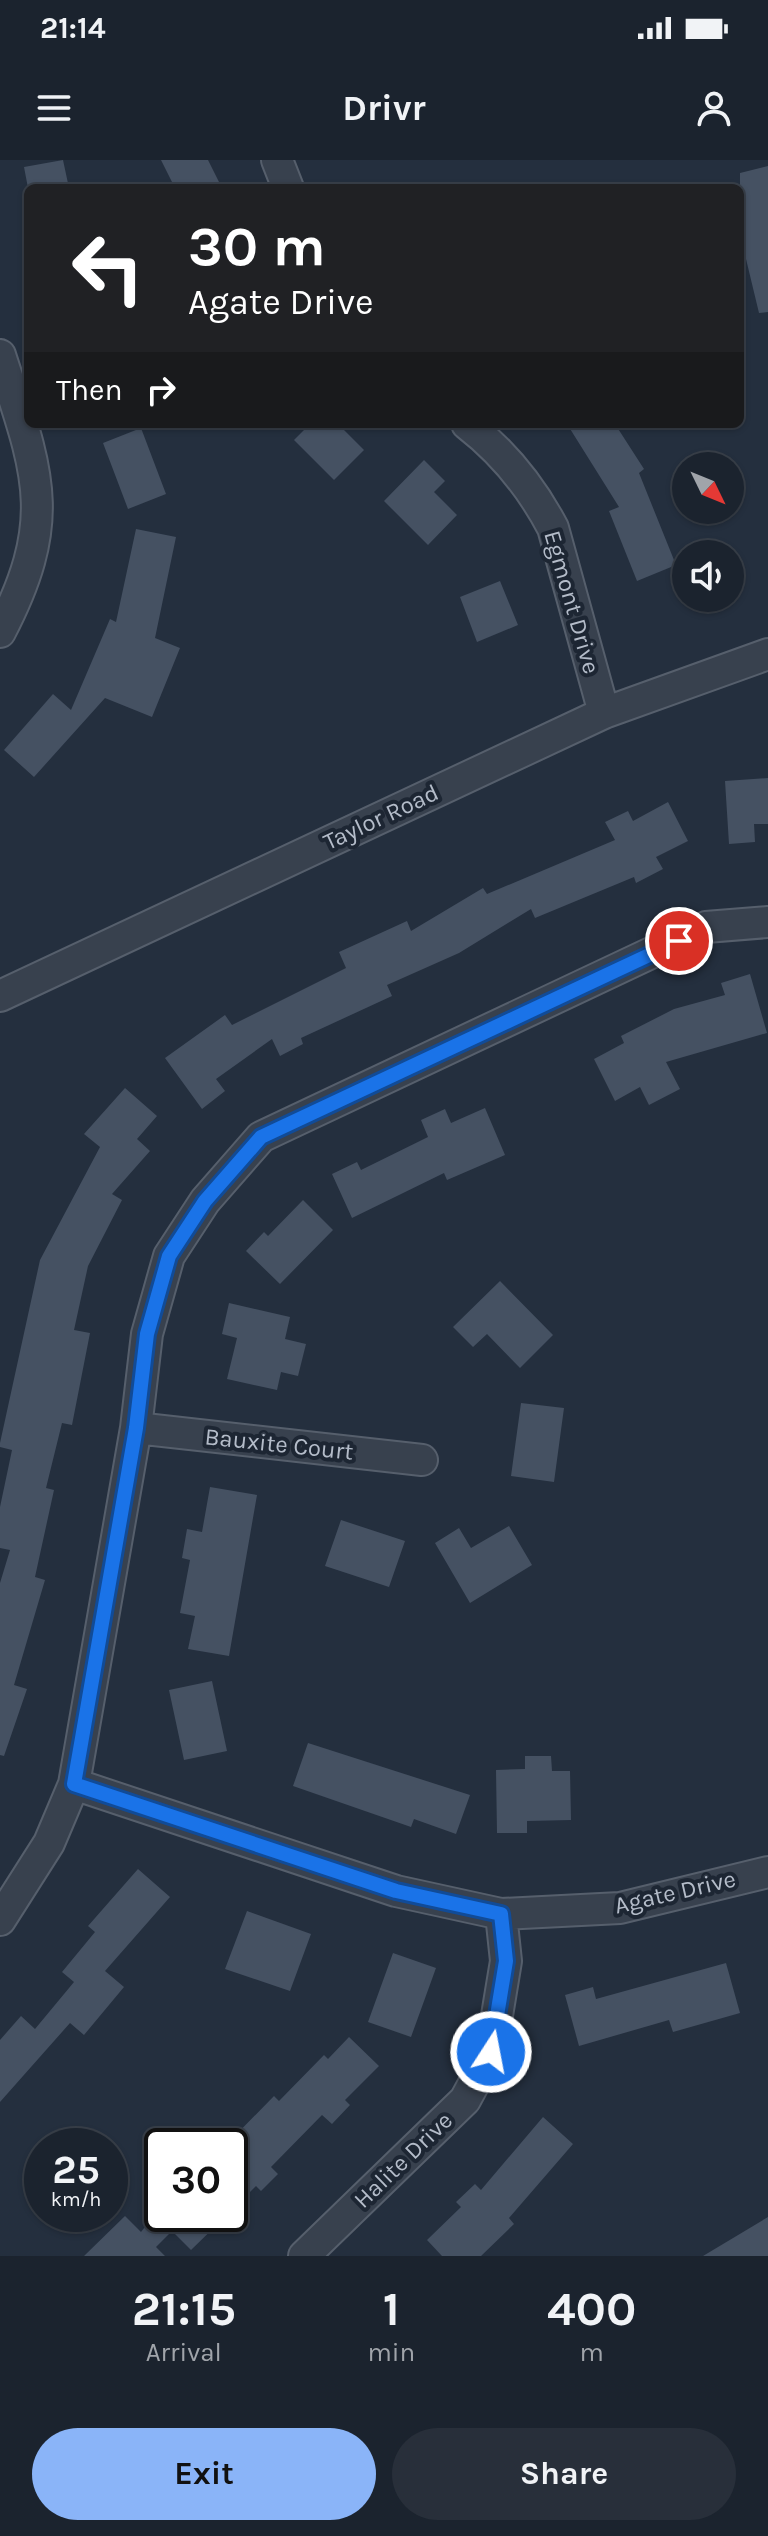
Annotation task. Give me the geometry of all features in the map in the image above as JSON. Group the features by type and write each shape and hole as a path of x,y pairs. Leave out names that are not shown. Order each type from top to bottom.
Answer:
{"street":[{"path":"277,160 286,184"},
{"path":"0,355 33,457 38,513 24,586 0,632"},
{"name":"Egmont Drive","path":"472,428 495,446 541,505 553,528 604,713"},
{"name":"Taylor Road","path":"0,996 604,713 768,654"},
{"path":"0,1920 49,1843 74,1784 136,1428 147,1334 169,1256 205,1201 261,1137 706,927 768,922"},
{"name":"Bauxite Court","path":"136,1428 422,1460"},
{"name":"Agate Drive","path":"74,1784 396,1891 501,1914 620,1908 768,1872"},
{"name":"Halite Drive","path":"304,2256 465,2100 491,2052 506,1961 501,1914"}],"building":[{"path":"63,160 68,184 27,184 24,167"},
{"path":"161,160 208,160 220,184 173,184"},
{"path":"768,166 768,312 759,313 744,251 744,184 740,184 740,173"},
{"path":"141,428 166,494 128,509 103,443"},
{"path":"306,428 342,428 364,450 334,480 294,440"},
{"path":"570,428 618,428 644,469 639,473 672,555 672,567 637,581 609,511 619,507"},
{"path":"424,460 445,481 434,492 457,515 428,545 384,501"},
{"path":"136,529 176,537 155,638 180,648 152,717 105,698 34,777 4,750 53,694 71,710 110,619 116,622"},
{"path":"500,581 518,625 477,642 460,597"},
{"path":"768,778 768,824 754,824 755,842 729,844 725,781"},
{"path":"668,802 688,841 656,857 663,869 636,883 634,877 535,918 531,909 459,953 387,985 392,996 301,1038 303,1044 280,1056 272,1039 216,1079 225,1091 202,1109 165,1058 225,1015 232,1025 346,968 339,952 407,921 411,931 483,888 487,894 615,840 605,822 628,811 633,821"},
{"path":"750,974 767,1033 666,1062 680,1089 649,1105 640,1087 615,1101 594,1059 624,1043 621,1036 674,1009 725,995 721,983"},
{"path":"125,1088 157,1116 137,1139 150,1151 112,1194 122,1200 88,1266 74,1330 90,1333 72,1425 62,1423 46,1488 54,1490 35,1577 45,1580 14,1685 27,1689 4,1756 0,1755 0,1583 10,1550 0,1548 0,1507 12,1450 0,1447 0,1443 40,1260 100,1147 84,1134"},
{"path":"485,1108 505,1155 447,1180 444,1173 352,1218 332,1174 357,1162 361,1170 428,1137 421,1120 445,1109 451,1123"},
{"path":"303,1200 333,1230 280,1284 246,1251 264,1232 268,1236"},
{"path":"500,1281 553,1335 520,1368 487,1334 473,1347 453,1327"},
{"path":"229,1303 290,1317 285,1339 306,1344 298,1376 281,1372 277,1390 227,1379 237,1338 222,1334"},
{"path":"521,1403 564,1408 554,1482 511,1476"},
{"path":"210,1487 257,1495 229,1656 188,1649 195,1616 180,1613 190,1560 182,1558 187,1529 202,1532"},
{"path":"341,1520 405,1541 389,1587 325,1566"},
{"path":"509,1526 532,1565 470,1603 435,1543 459,1528 471,1548"},
{"path":"212,1681 227,1751 184,1760 169,1690"},
{"path":"308,1743 470,1795 456,1834 414,1819 411,1827 293,1786"},
{"path":"525,1756 551,1756 552,1771 570,1771 571,1820 527,1821 527,1833 497,1833 496,1770 525,1769"},
{"path":"138,1869 170,1897 105,1971 124,1987 84,2035 70,2023 0,2102 0,2040 21,2016 35,2029 74,1982 62,1972 95,1932 88,1926"},
{"path":"247,1911 311,1934 290,1991 225,1969"},
{"path":"393,1953 436,1968 411,2037 368,2022"},
{"path":"726,1963 740,2013 673,2032 669,2020 579,2046 565,1995 593,1987 596,1999"},
{"path":"349,2037 379,2066 345,2100 350,2105 332,2124 322,2115 271,2167 278,2174 261,2191 256,2186 248,2194 248,2128 243,2128 274,2096 279,2101 324,2055 328,2059"},
{"path":"543,2117 573,2144 509,2218 514,2224 481,2256 442,2256 427,2240 461,2207 456,2202 475,2184 481,2190"},
{"path":"768,2217 768,2256 703,2256"},
{"path":"128,2219 141,2232 144,2228 144,2232 171,2232 156,2247 165,2256 84,2256 109,2232 128,2232"},
{"path":"173,2232 210,2232 191,2250"}],"route":[{"path":"491,2052 506,1961 501,1914 396,1891 74,1784 136,1428 147,1334 169,1256 205,1201 261,1137 679,941"}]}
